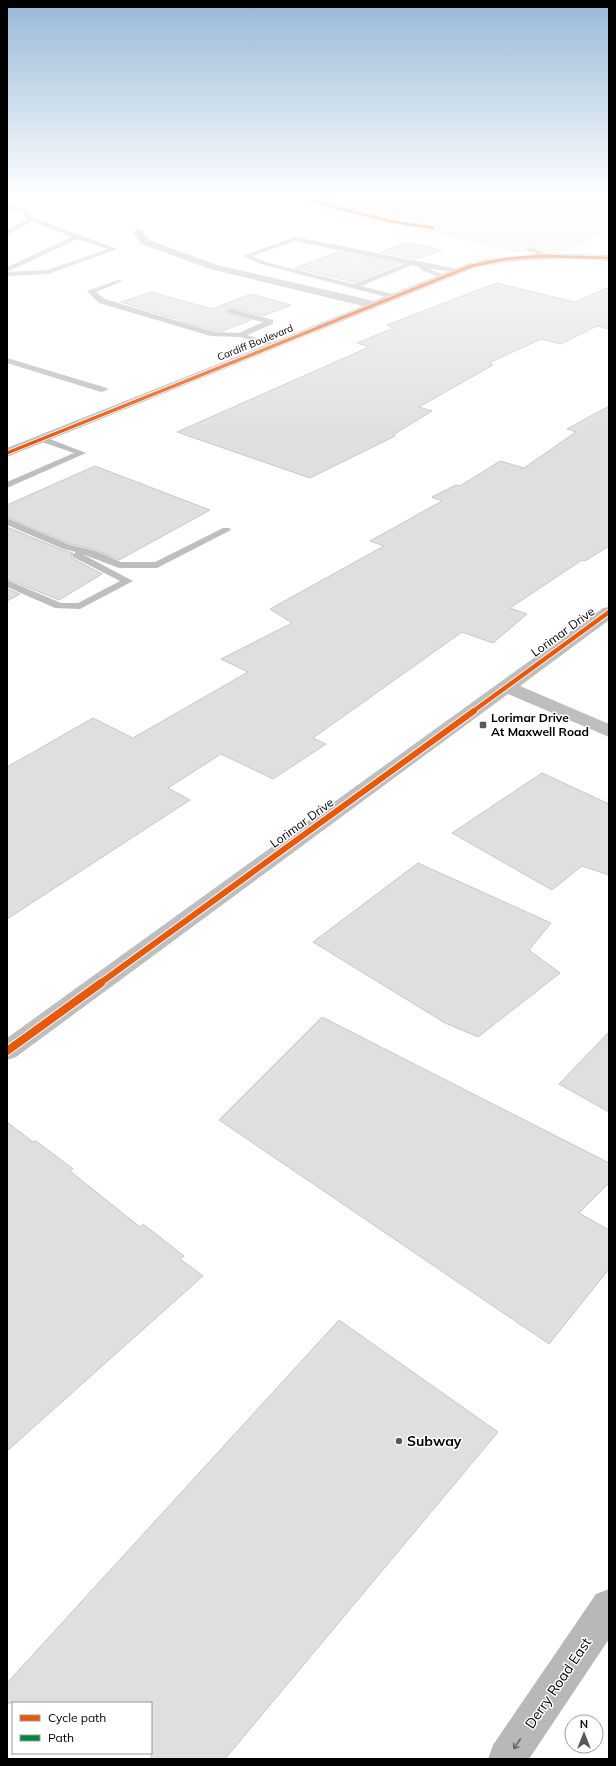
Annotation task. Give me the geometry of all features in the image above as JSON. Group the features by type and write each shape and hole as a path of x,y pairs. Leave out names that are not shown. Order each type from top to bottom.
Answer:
{"main road":[{"name":"Derry Road East","path":"507,1759 609,1607"}],"street":[{"path":"254,276 375,305"},
{"name":"Cardiff Boulevard","path":"7,453 444,276"},
{"name":"Lorimar Drive","path":"7,1052 609,612"},
{"path":"507,687 609,731"}],"lane":[{"path":"315,276 394,297"},
{"path":"353,286 377,276"},
{"path":"120,280 91,291 102,301 214,334 240,335 275,345"},
{"path":"231,311 270,322 240,335"},
{"path":"7,360 104,390"},
{"path":"7,485 82,453 42,439"},
{"path":"7,521 67,547 92,553 119,565 157,565 226,530"},
{"path":"7,583 59,606 80,606 128,581 82,560 67,547"}],"building":[{"path":"330,276 368,276 354,282"},
{"path":"496,283 575,302 609,287 609,329 597,326 561,344 541,339 489,363 493,365 419,407 432,411 393,435 395,436 310,478 177,432 369,347 357,343 394,328 387,325"},
{"path":"151,292 212,309 251,294 291,305 263,316 230,308 226,311 228,314 251,320 223,331 214,331 121,302"},
{"path":"609,406 609,546 585,561 582,560 510,608 527,614 493,643 462,632 313,738 326,744 273,779 221,754 168,788 190,800 7,919 7,767 93,718 133,738 248,672 221,659 292,623 270,609 384,546 370,541 442,501 432,497 456,485 460,486 500,461 524,468 576,432 567,429"},
{"path":"95,466 210,510 119,560 96,550 70,544 7,517 7,505"},
{"path":"7,527 62,550 73,553 71,555 72,558 102,574 59,600 7,579"},
{"path":"7,589 20,594 7,601"},
{"path":"542,773 609,804 609,875 582,866 552,890 452,833"},
{"path":"418,863 551,923 529,950 560,973 478,1037 445,1023 313,942"},
{"path":"322,1017 609,1163 609,1183 579,1213 609,1230 609,1269 549,1344 219,1120"},
{"path":"609,1032 609,1112 559,1084"},
{"path":"7,1122 33,1142 36,1141 73,1169 70,1171 140,1227 143,1224 184,1256 180,1259 203,1276 7,1451"},
{"path":"339,1320 498,1432 225,1759 151,1759 152,1702 7,1703 7,1683"}],"cycle path":[{"path":"7,453 445,276"},
{"path":"7,1051 609,612"}],"place":[{"name":"Lorimar Drive At Maxwell Road","path":"483,725"},
{"name":"Subway","path":"399,1441"}]}
